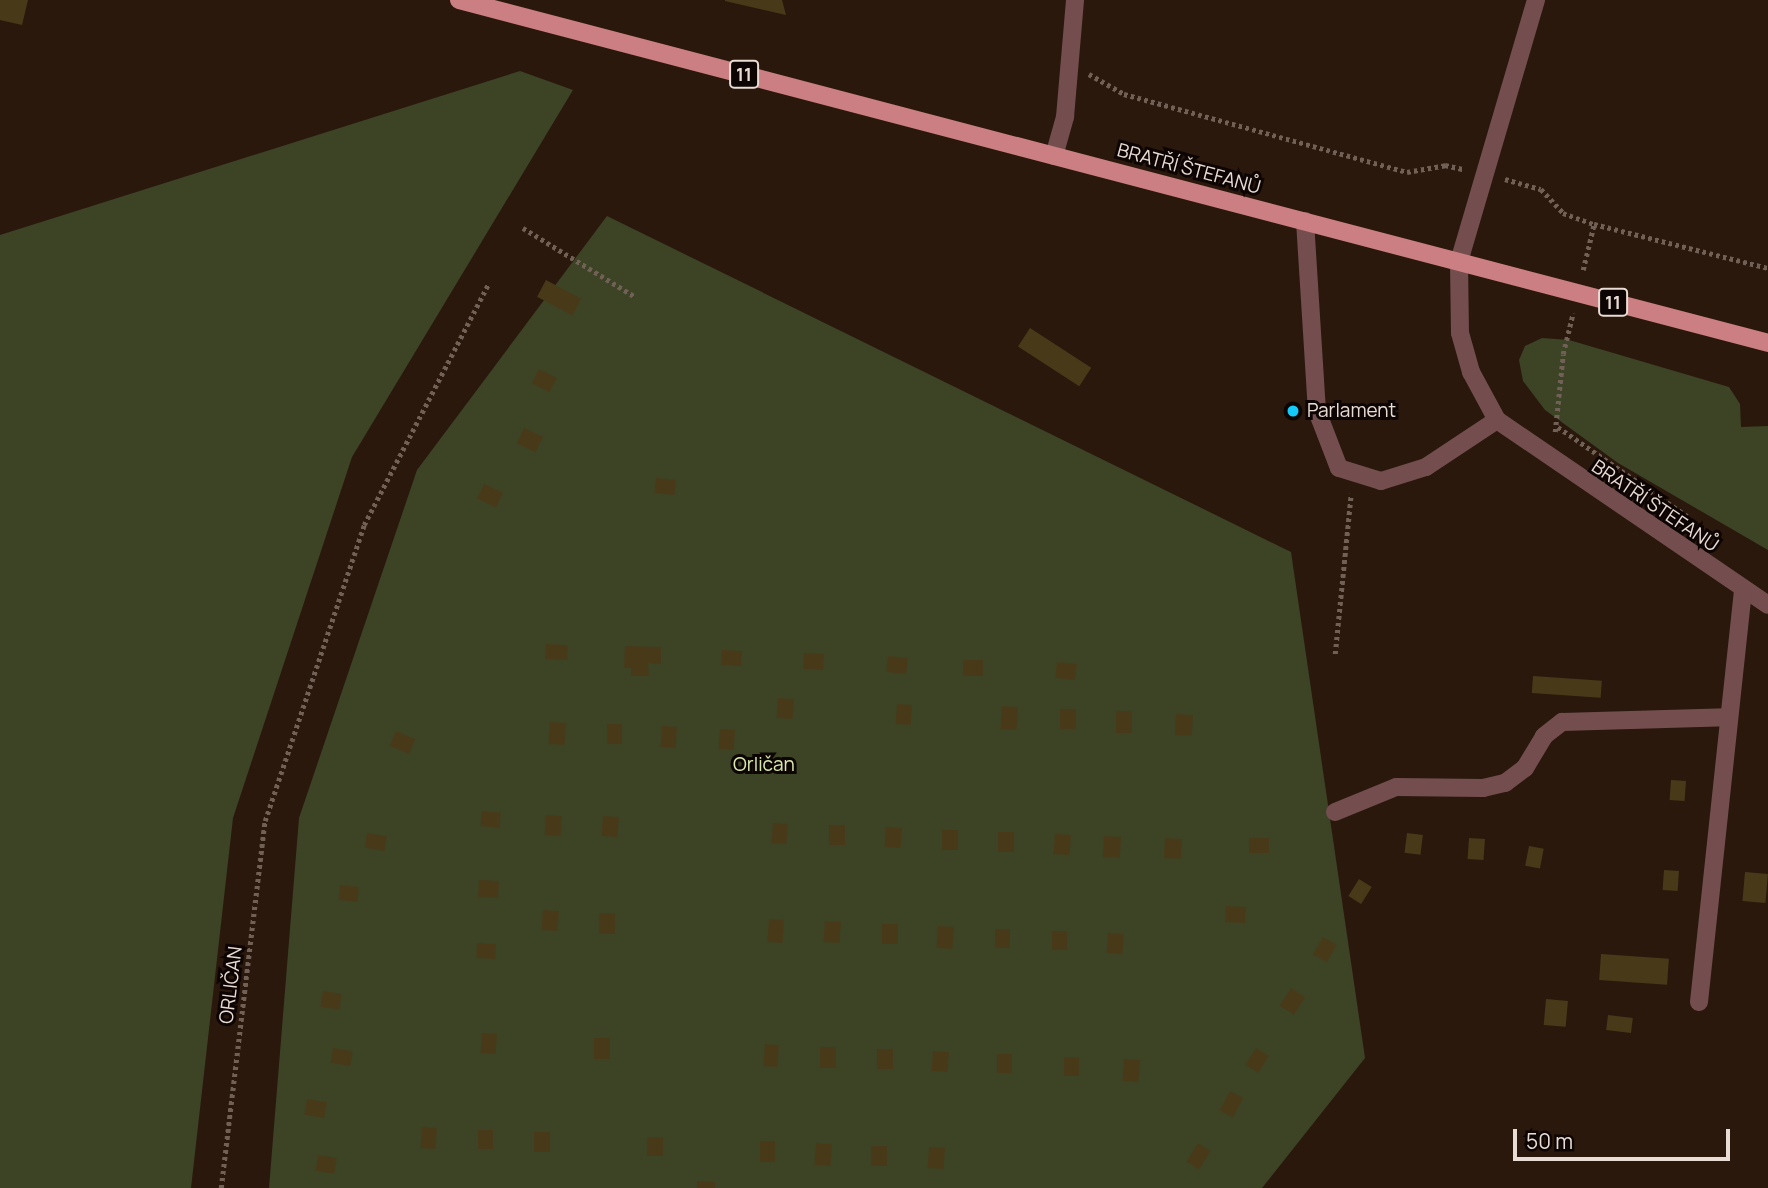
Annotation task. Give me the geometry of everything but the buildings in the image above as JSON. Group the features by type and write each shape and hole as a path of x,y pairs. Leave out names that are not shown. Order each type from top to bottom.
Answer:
{"main road":[{"name":"BRATŘÍ ŠTEFANŮ","path":"459,0 1459,262"},
{"name":"11","path":"1459,262 1768,343"}],"street":[{"path":"1054,156 1065,117 1075,0"},
{"path":"1459,262 1536,0"},
{"path":"1305,221 1317,411 1339,468 1381,481 1426,467 1497,420"},
{"name":"BRATŘÍ ŠTEFANŮ","path":"1459,262 1460,333 1471,372 1497,420 1543,454 1768,605"},
{"path":"1699,1002 1726,717 1743,588"},
{"path":"1335,812 1396,787 1483,788 1505,783 1525,768 1544,736 1562,722 1726,717"}],"path":[{"path":"1070,62 1124,94 1407,172 1445,165 1541,189 1563,212 1594,224 1768,268"},
{"path":"1543,454 1558,427 1563,354 1594,224"},
{"path":"523,228 634,296"},
{"name":"ORLIČAN","path":"221,1188 265,821 364,525 488,285"},
{"path":"1558,427 1687,516"},
{"path":"1335,654 1353,473"}],"green space":[{"path":"520,71 573,90 352,457 233,818 191,1188 0,1188 0,235"},
{"name":"Orličan","path":"607,216 1291,552 1365,1058 1262,1188 269,1188 299,818 417,470"},
{"path":"1542,338 1569,340 1729,387 1740,404 1741,427 1768,426 1768,550 1618,463 1545,410 1523,381 1519,360 1525,346"}],"place":[{"name":"Parlament","path":"1293,411"}]}
